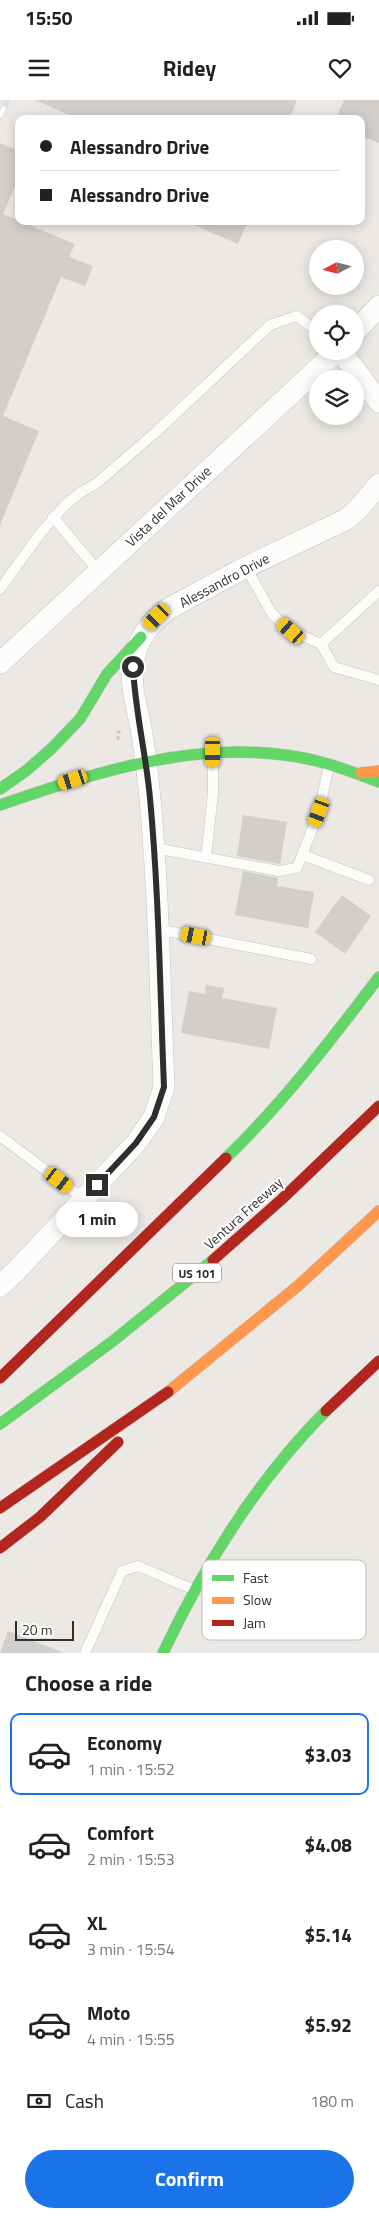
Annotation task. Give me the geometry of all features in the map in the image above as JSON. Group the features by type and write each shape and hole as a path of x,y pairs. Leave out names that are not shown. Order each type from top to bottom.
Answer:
{"main road":[{"path":"0,789 27,770 80,719 107,674 141,637"},
{"path":"0,805 73,780 146,762 213,752 270,754 329,764 379,782"},
{"path":"361,774 379,771"},
{"path":"0,1378 256,1129 331,1040 379,977"},
{"name":"Ventura Freeway","path":"0,1424 142,1318 222,1253 332,1153 379,1106"},
{"path":"0,1548 40,1517 179,1384 299,1285 379,1211"},
{"path":"209,1560 235,1519 290,1448 323,1413 379,1362"},
{"path":"0,1508 179,1384"},
{"path":"163,1653 202,1572"}],"street":[{"path":"364,322 379,306"},
{"name":"Vista del Mar Drive","path":"2,658 329,360"},
{"path":"346,360 379,402"},
{"name":"Alessandro Drive","path":"0,1286 136,1143 154,1117 164,1087 156,872 146,762 134,688 133,667 141,637 157,617 168,609 246,567 347,519 379,484"}],"lane":[{"path":"0,589 53,517 80,493 97,483 156,432 270,325 297,316 309,325"},
{"path":"53,517 98,571"},
{"path":"246,567 272,614 291,631 321,644 334,667 379,680"},
{"path":"321,644 379,591"},
{"path":"206,857 213,793 213,752"},
{"path":"154,848 280,871 297,868 319,812 329,764"},
{"path":"303,855 369,880"},
{"path":"157,929 310,958"},
{"path":"0,1136 84,1199"},
{"path":"85,1653 122,1571 138,1566 193,1589"}],"path":[{"path":"118,740 118,732 121,732"}],"building":[{"path":"35,100 297,100 291,115 70,115"},
{"path":"344,100 379,100 379,143 365,138 365,115 338,115"},
{"path":"0,143 15,149 15,186 3,214 15,219 15,225 29,225 75,244 69,257 93,266 85,286 61,277 3,416 39,431 0,525"},
{"path":"194,225 246,225 238,244"},
{"path":"243,815 287,822 280,864 237,856"},
{"path":"243,871 278,878 277,886 314,892 308,928 235,915"},
{"path":"342,895 371,916 345,954 315,932"},
{"path":"206,985 224,988 222,998 277,1008 269,1049 181,1033 189,991 205,994"},
{"path":"8,1631 62,1652 62,1653 0,1653"}],"railway":[{"path":"0,117 7,100"}],"traffic: fast":[{"path":"0,789 27,770 51,749 80,719 107,674 141,637"},
{"path":"0,805 104,772 176,757 212,753 248,752 309,759 379,782"},
{"path":"226,1158 287,1093 379,977"},
{"path":"0,1424 113,1341 213,1260"},
{"path":"213,1560 234,1525 277,1466 326,1411"},
{"path":"163,1653 202,1577"}],"traffic: slow":[{"path":"361,773 379,771"},
{"path":"168,1392 299,1285 379,1211"}],"traffic: jam":[{"path":"213,1260 282,1199 379,1106"},
{"path":"0,1378 226,1158"},
{"path":"326,1411 379,1361"},
{"path":"0,1508 168,1392"},
{"path":"0,1548 40,1517 118,1442"}],"route":[{"path":"97,1185 136,1143 154,1117 164,1087 156,872 146,762 134,688 133,667"}]}
